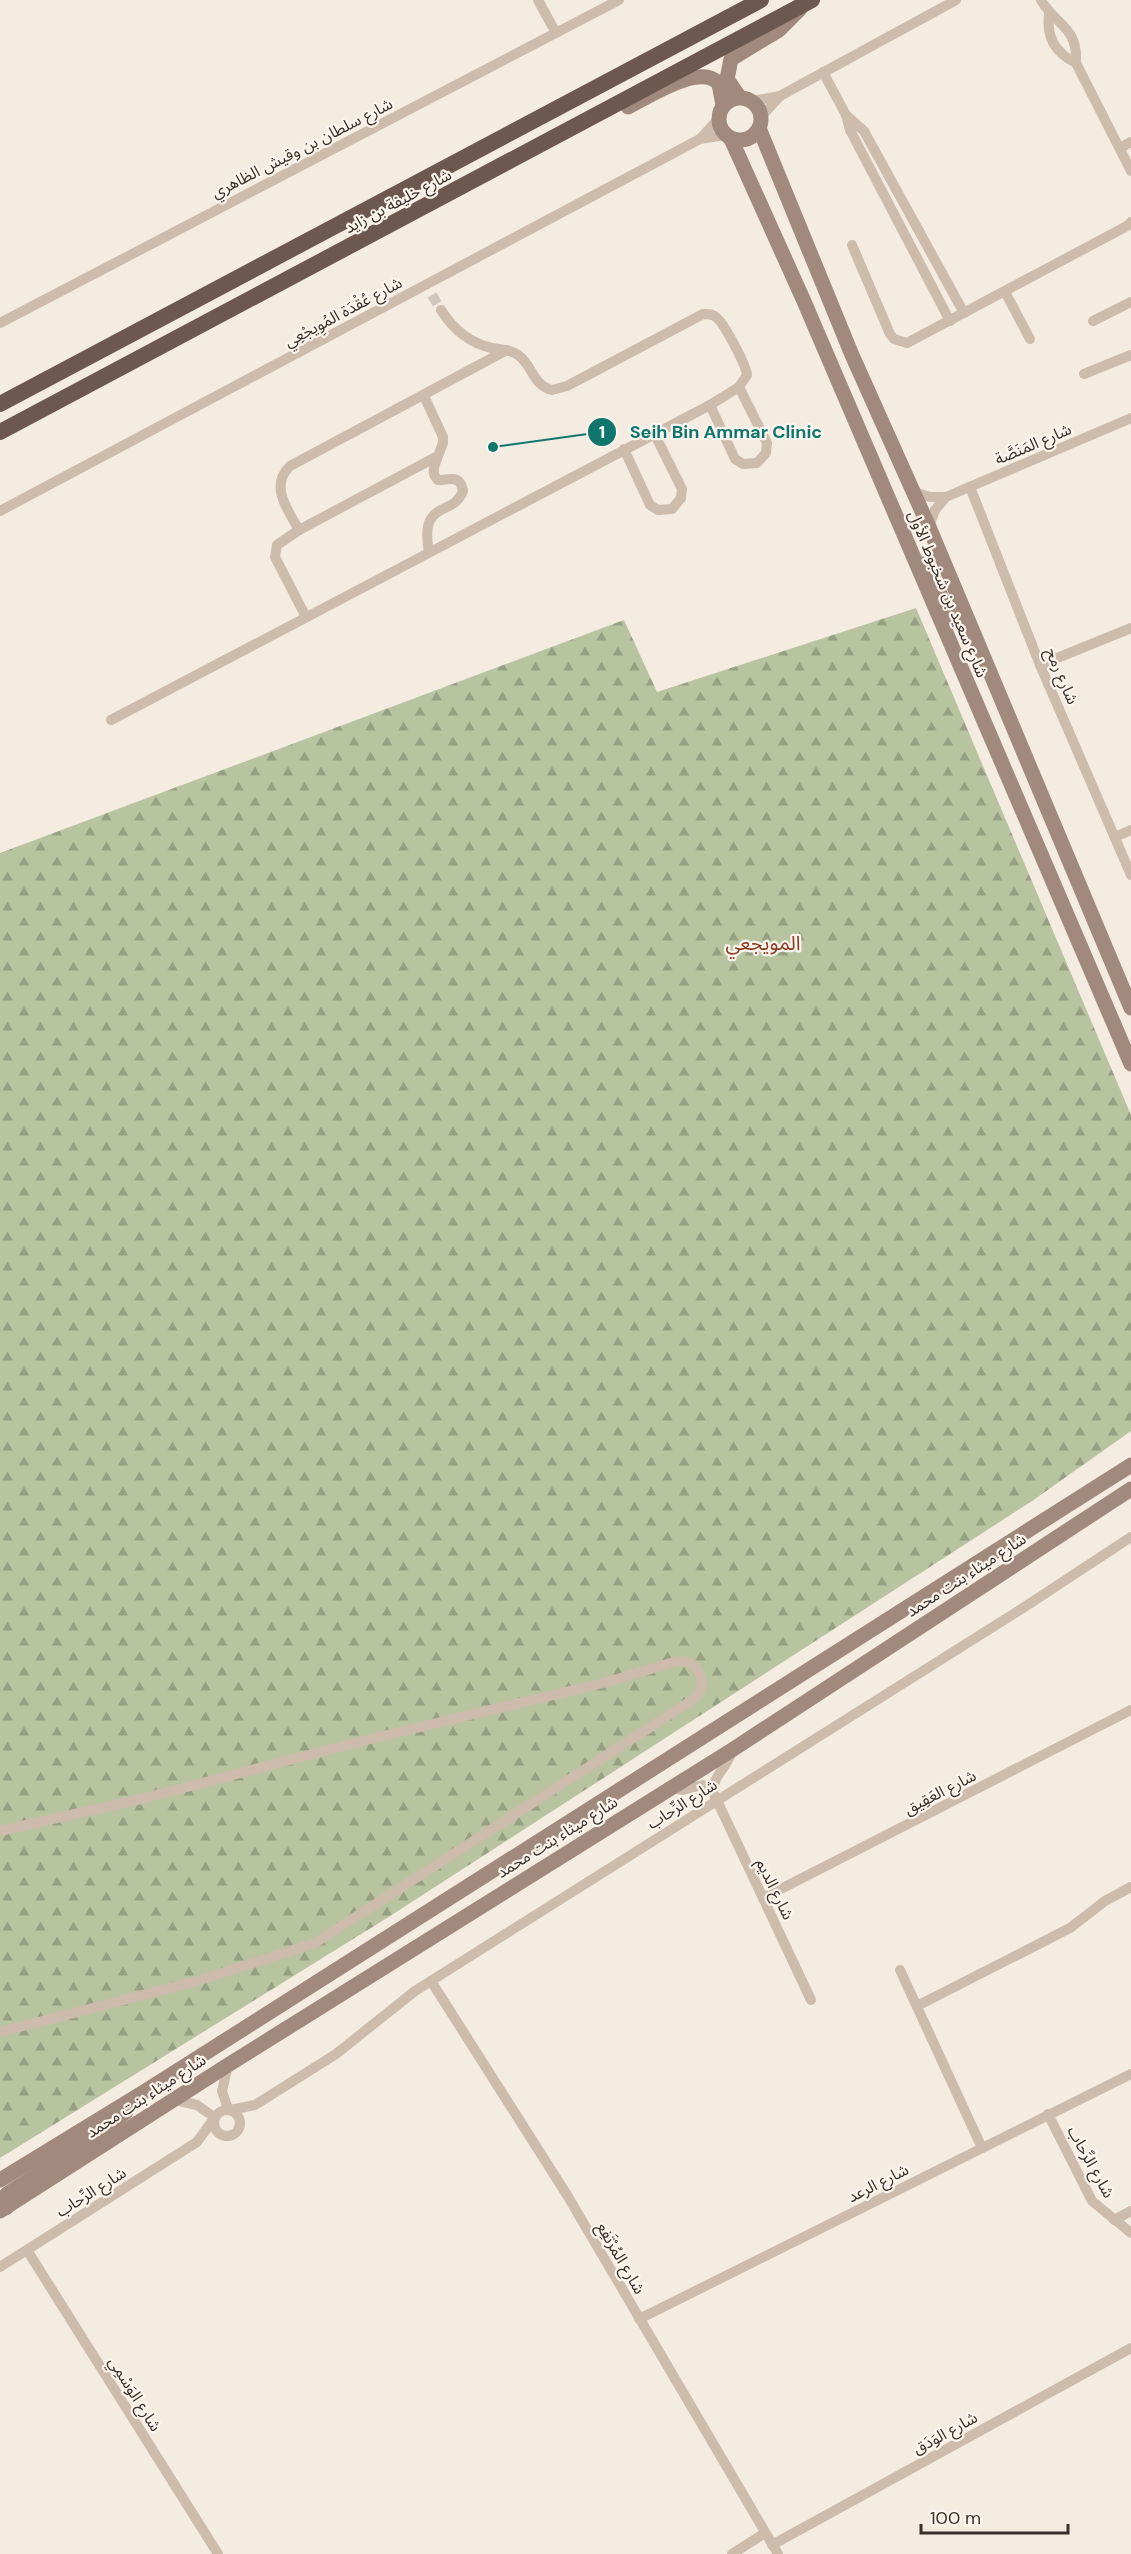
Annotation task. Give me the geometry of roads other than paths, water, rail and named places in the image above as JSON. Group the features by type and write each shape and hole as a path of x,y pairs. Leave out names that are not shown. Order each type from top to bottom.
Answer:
{"highway":[{"name":"شارع خليفة بن زايد","path":"0,404 760,0"},
{"name":"شارع خليفة بن زايد","path":"0,432 807,3"}],"main road":[{"path":"594,117 618,111 689,78 700,75 709,76 719,84 721,112 728,137 747,140 760,123 757,106 746,99 727,79 731,59 735,54 779,30 807,3"},
{"path":"721,112 746,99"},
{"name":"شارع سعيد بن شخبوط الأول","path":"760,123 852,355 929,527 1131,1008"},
{"name":"شارع سعيد بن شخبوط الأول","path":"728,137 804,299 1131,1064"},
{"path":"804,299 809,295 818,298 837,341 852,355"},
{"path":"906,542 924,557 950,616 957,620 966,616"},
{"path":"1108,1479 1131,1458"},
{"name":"شارع ميثاء بنت محمد","path":"0,2180 144,2092 1131,1465"},
{"name":"شارع ميثاء بنت محمد","path":"3,2209 228,2065 732,1750 1124,1496 1131,1489"},
{"path":"3,2209 4,2198 7,2194 121,2118 144,2092"}],"street":[{"path":"538,0 556,33"},
{"name":"شارع سلطان بن وقيش الظاهري","path":"0,323 619,0"},
{"path":"746,99 780,96 956,0"},
{"path":"1041,0 1049,14 1065,26 1071,34 1075,43 1076,63 1131,171"},
{"path":"1049,14 1048,32 1055,48 1076,63"},
{"path":"823,72 846,115 850,130 950,321"},
{"path":"760,123 780,96"},
{"name":"شارع عُقْدَة المُوِيجْعِي","path":"0,512 430,290 700,139 721,112"},
{"path":"846,115 864,131 964,313"},
{"name":"شارع عُقْدَة المُوِيجْعِي","path":"700,139 728,137"},
{"path":"1120,148 1131,142"},
{"path":"852,245 894,339 907,343 1131,222"},
{"path":"1005,292 1030,339"},
{"path":"1092,321 1131,302"},
{"path":"111,720 710,405 746,380 746,370 719,320 709,314 698,316 560,389 552,390 539,384 522,357 507,350 488,347 464,336 441,310"},
{"path":"299,530 280,493 281,478 290,466 507,350"},
{"path":"1084,374 1131,355"},
{"path":"710,405 735,459 743,464 757,463 766,453 767,443 739,387"},
{"path":"424,396 443,437 433,470 434,477 438,480 456,479 463,491 458,500 441,509 429,522 427,530 429,552"},
{"name":"شارع المَنَصَّة","path":"946,497 1131,418"},
{"path":"624,449 650,505 663,511 672,509 681,498 682,489 654,433"},
{"path":"306,617 275,557 277,545 299,530 438,456"},
{"name":"شارع رمح","path":"970,487 1040,665 1131,875"},
{"path":"914,492 946,497"},
{"path":"929,527 935,510 946,497"},
{"path":"1040,665 1131,628"},
{"path":"1115,837 1131,830"},
{"name":"شارع الرِّحاب","path":"229,2110 255,2105 352,2043 400,2002 431,1981 715,1795 1026,1606 1131,1537"},
{"path":"0,1831 141,1799 383,1735 607,1682 674,1662 689,1662 697,1668 702,1677 701,1690 691,1701 315,1943 194,1982 0,2032"},
{"name":"شارع العَقِيق","path":"763,1898 1131,1710"},
{"path":"715,1795 716,1777 729,1761 732,1750"},
{"path":"672,1788 683,1790 703,1785 715,1795"},
{"name":"شارع الديم","path":"715,1795 811,2000"},
{"path":"917,2006 1070,1929 1105,1901 1131,1887"},
{"path":"900,1970 982,2148"},
{"name":"شارع المُرْتَفِع","path":"431,1981 567,2195 775,2549"},
{"path":"175,2100 197,2105 213,2118 218,2130 227,2136 235,2134 239,2128 237,2116 229,2110 222,2091 228,2065"},
{"name":"شارع الرعد","path":"639,2319 1131,2074"},
{"name":"شارع الرِّحاب","path":"239,2128 255,2105"},
{"path":"213,2118 221,2110 229,2110"},
{"name":"شارع الرِّحاب","path":"1048,2114 1092,2201 1131,2233"},
{"name":"شارع الرِّحاب","path":"197,2142 213,2118"},
{"name":"شارع الرِّحاب","path":"0,2267 197,2142 227,2136"},
{"name":"شارع الرِّحاب","path":"1114,2220 1131,2211"},
{"name":"شارع الوَسْمِي","path":"27,2250 218,2554"},
{"name":"شارع الوَدَق","path":"775,2549 1131,2348"},
{"path":"732,2554 765,2533"}],"tunnel":[{"path":"432,295 441,310"}],"place":[{"name":"Seih Bin Ammar Clinic","path":"493,447"}],"district":[{"name":"المويجعي","path":"763,943"}]}
